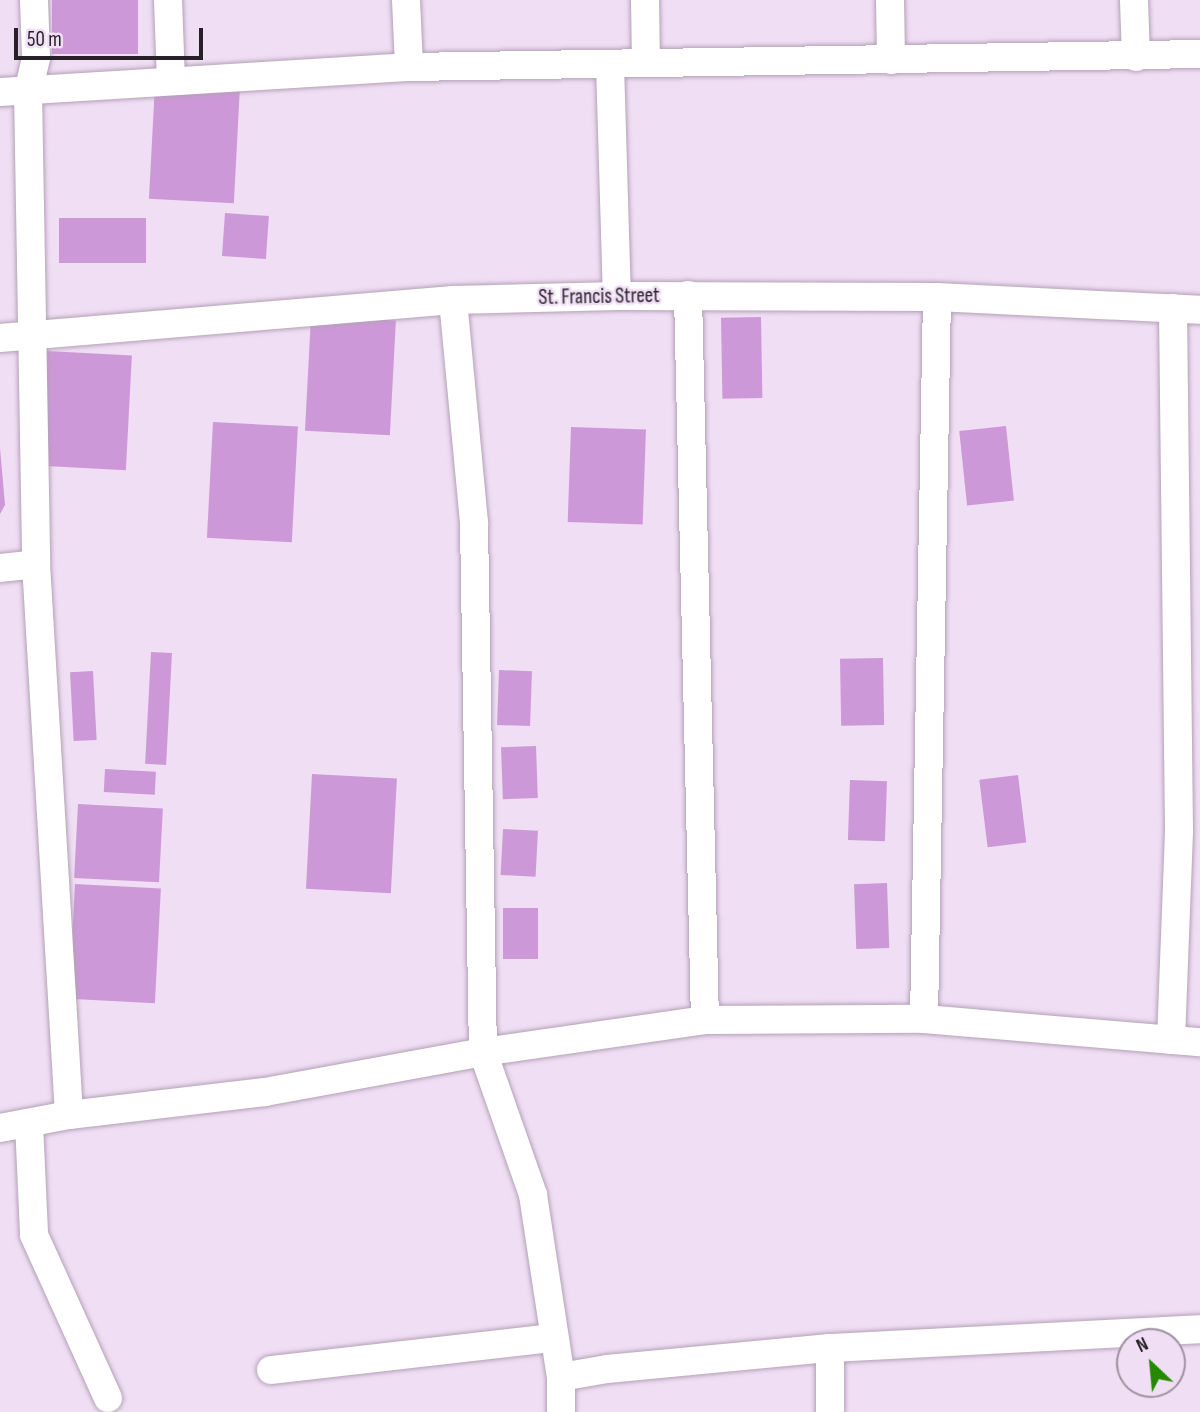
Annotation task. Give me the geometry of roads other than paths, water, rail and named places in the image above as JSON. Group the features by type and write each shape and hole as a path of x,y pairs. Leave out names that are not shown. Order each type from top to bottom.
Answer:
{"street":[{"path":"34,0 36,58 28,92 29,337 36,564 69,1115"},
{"path":"168,0 172,80"},
{"path":"406,0 409,67"},
{"path":"645,0 646,63"},
{"path":"890,0 891,60"},
{"path":"1134,0 1136,57"},
{"path":"0,92 409,67 1200,54"},
{"path":"610,64 617,296"},
{"path":"688,295 705,1020"},
{"name":"St. Francis Street","path":"0,338 453,300 688,295 937,297 1187,309"},
{"path":"924,1019 937,297"},
{"path":"453,300 474,536 483,1052 533,1195 552,1338 561,1377 561,1412"},
{"path":"1171,1040 1180,830 1187,309"},
{"path":"0,568 36,564"},
{"path":"0,1128 69,1115 265,1092 483,1052 705,1020 924,1019 1200,1042"},
{"path":"29,1123 34,1235 108,1398"},
{"path":"561,1377 830,1348 1200,1329"},
{"path":"271,1370 552,1338"},
{"path":"830,1348 830,1412"}]}
